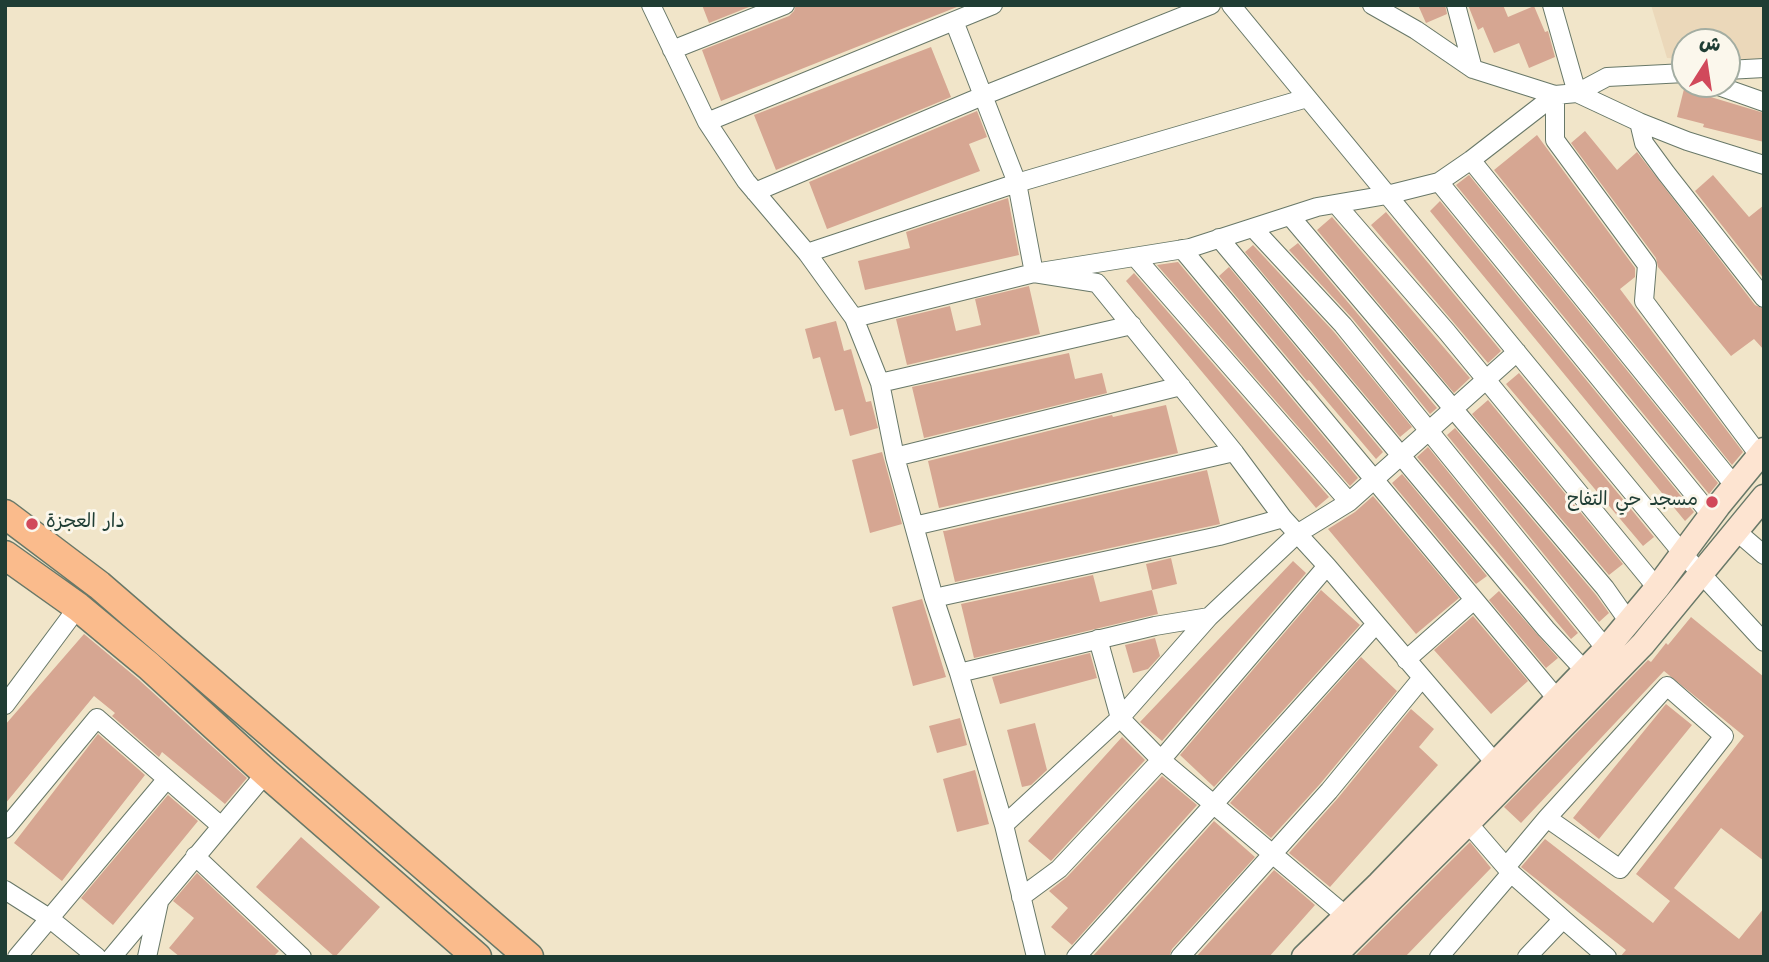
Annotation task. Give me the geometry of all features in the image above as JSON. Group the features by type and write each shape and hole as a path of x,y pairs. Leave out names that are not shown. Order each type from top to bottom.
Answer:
{"main road":[{"path":"1333,957 1461,815 1496,764 1629,622 1761,453"},
{"path":"1304,957 1346,916 1461,815 1643,644 1764,497"},
{"path":"5,514 99,585 529,957"},
{"path":"5,555 78,607 149,666 265,773 477,957"}],"street":[{"path":"651,5 707,122 755,192 807,253 854,318 880,383 895,457 934,598 1004,825 1037,957"},
{"path":"672,50 785,5"},
{"path":"707,122 993,5"},
{"path":"755,192 985,95 1212,5"},
{"path":"1231,5 1683,554 1764,642"},
{"path":"1372,5 1416,30 1474,69 1555,95 1577,93 1607,77 1671,75"},
{"path":"1456,5 1474,69"},
{"path":"1552,5 1577,93 1686,141 1764,165"},
{"path":"954,21 1017,183 1034,273"},
{"path":"1741,70 1764,68"},
{"path":"1741,94 1764,102"},
{"path":"854,318 1034,273 1182,249 1290,216 1439,181 1471,160 1555,95"},
{"path":"1555,95 1555,140 1647,265 1644,300 1761,453"},
{"path":"807,253 1017,183 1307,98"},
{"path":"1639,122 1644,143 1764,298"},
{"path":"1471,160 1734,485"},
{"path":"1439,181 1711,515"},
{"path":"1336,204 1486,380 1657,588"},
{"path":"1290,216 1605,588 1629,622"},
{"path":"1253,228 1343,325 1606,649"},
{"path":"1219,239 1546,629 1585,671"},
{"path":"1182,249 1558,700"},
{"path":"1136,258 1349,502"},
{"path":"1034,273 1097,283 1234,452 1283,518 1496,764"},
{"path":"880,383 1132,326"},
{"path":"1004,825 1120,718 1209,617 1297,534 1349,502 1517,352"},
{"path":"895,457 1181,386"},
{"path":"915,526 1234,452"},
{"path":"934,598 1220,536 1283,518"},
{"path":"1735,530 1764,555"},
{"path":"1021,897 1059,869 1161,760 1327,566"},
{"path":"1406,660 1474,600"},
{"path":"5,705 78,607"},
{"path":"959,673 1155,626 1209,617"},
{"path":"1076,957 1376,624"},
{"path":"1098,639 1120,718 1161,760 1346,916"},
{"path":"1180,957 1329,791 1422,678"},
{"path":"1440,957 1548,818 1667,686 1724,736 1620,869 1548,818"},
{"path":"5,829 97,718 221,826"},
{"path":"112,957 265,773"},
{"path":"17,957 166,780"},
{"path":"1461,815 1508,870 1607,957"},
{"path":"195,856 302,957"},
{"path":"5,890 49,918 97,957"},
{"path":"146,957 160,898"},
{"path":"1527,957 1563,919"}],"shaded area":[{"path":"1651,5 1764,5 1764,63 1741,62 1741,28 1671,28 1671,58 1667,58"}],"building":[{"path":"702,5 754,5 709,23"},
{"path":"796,5 962,5 721,101 702,50 789,16"},
{"path":"1418,5 1445,5 1447,14 1426,23"},
{"path":"1468,5 1503,5 1508,17 1534,6 1545,32 1548,31 1555,57 1529,68 1519,43 1494,53 1483,27 1478,30"},
{"path":"931,47 951,97 776,170 754,115"},
{"path":"1682,98 1714,98 1764,113 1764,142 1703,127 1704,124 1677,117"},
{"path":"977,111 987,137 969,144 980,171 827,229 809,182"},
{"path":"1585,131 1617,170 1637,152 1755,305 1764,309 1764,350 1754,339 1731,356 1658,267 1656,258 1571,143"},
{"path":"1537,135 1635,268 1635,277 1620,289 1743,452 1732,465 1494,170"},
{"path":"1469,175 1718,483 1709,494 1456,185"},
{"path":"1713,175 1749,217 1764,205 1764,279 1695,191"},
{"path":"1008,198 1019,255 865,290 858,261 910,248 906,232"},
{"path":"1440,201 1694,512 1685,521 1430,211"},
{"path":"1386,212 1501,351 1488,363 1371,225"},
{"path":"1332,217 1470,378 1454,393 1317,230"},
{"path":"1298,243 1437,408 1430,414 1352,318 1289,250"},
{"path":"1253,245 1334,332 1412,427 1400,437 1245,252"},
{"path":"1178,262 1358,478 1350,486 1157,265"},
{"path":"1229,267 1383,452 1376,459 1219,276"},
{"path":"1134,273 1329,497 1316,508 1126,281"},
{"path":"1029,286 1040,334 907,365 896,319 950,306 956,331 981,325 975,299"},
{"path":"836,321 844,351 851,349 866,402 871,401 878,428 850,436 843,409 835,411 820,357 813,359 805,329"},
{"path":"1069,353 1075,379 1102,373 1107,393 924,438 912,387"},
{"path":"1519,373 1654,537 1643,546 1506,384"},
{"path":"1488,400 1623,564 1609,575 1472,414"},
{"path":"1166,405 1178,453 939,508 928,461 1112,415 1113,417"},
{"path":"1455,428 1596,595 1609,613 1599,622 1447,435"},
{"path":"1428,447 1578,633 1571,639 1417,457"},
{"path":"882,452 902,524 870,533 852,460"},
{"path":"1207,470 1220,524 955,582 943,531"},
{"path":"1402,474 1487,576 1476,584 1392,483"},
{"path":"1373,496 1459,598 1416,634 1328,529 1355,512"},
{"path":"1171,558 1177,584 1152,590 1146,564"},
{"path":"1293,561 1306,573 1162,741 1140,722"},
{"path":"1093,575 1100,602 1152,590 1158,614 974,658 961,604"},
{"path":"1321,590 1360,625 1214,787 1180,755"},
{"path":"1499,591 1558,658 1546,668 1489,600"},
{"path":"922,599 946,677 913,686 892,607"},
{"path":"1473,616 1528,681 1491,714 1434,650"},
{"path":"1691,617 1764,677 1764,861 1721,828 1674,888 1739,939 1764,908 1764,957 1620,957 1626,950 1521,867 1545,839 1653,923 1670,901 1636,874 1744,736 1664,671 1521,823 1504,807 1648,660 1651,662 1666,643 1668,645"},
{"path":"84,634 247,778 225,804 162,752 159,757 112,716 115,713 94,696 5,804 5,725"},
{"path":"1155,638 1160,656 1148,669 1133,673 1125,645"},
{"path":"1090,653 1097,678 1000,704 992,677"},
{"path":"1361,657 1397,691 1271,838 1230,803"},
{"path":"1666,704 1692,725 1599,839 1573,818"},
{"path":"1411,709 1434,729 1419,747 1438,765 1330,887 1289,853"},
{"path":"960,718 967,745 937,753 929,726"},
{"path":"1035,723 1047,770 1031,785 1022,787 1007,730"},
{"path":"98,734 145,775 62,881 14,843"},
{"path":"1122,737 1145,760 1051,861 1028,841"},
{"path":"975,770 989,824 957,832 943,779"},
{"path":"1162,776 1197,805 1072,945 1051,927 1068,908 1049,891 1067,877"},
{"path":"168,795 198,821 113,925 81,898"},
{"path":"1214,821 1255,857 1172,949 1169,957 1092,957"},
{"path":"301,837 380,907 335,957 256,887"},
{"path":"1470,842 1491,868 1405,957 1354,957"},
{"path":"1274,870 1315,905 1269,957 1196,957"},
{"path":"197,873 279,951 273,957 180,957 169,948 194,918 173,901"}],"place":[{"name":"مسجد حي التفاح","path":"1712,502"},
{"name":"دار العجزة","path":"32,524"}]}
